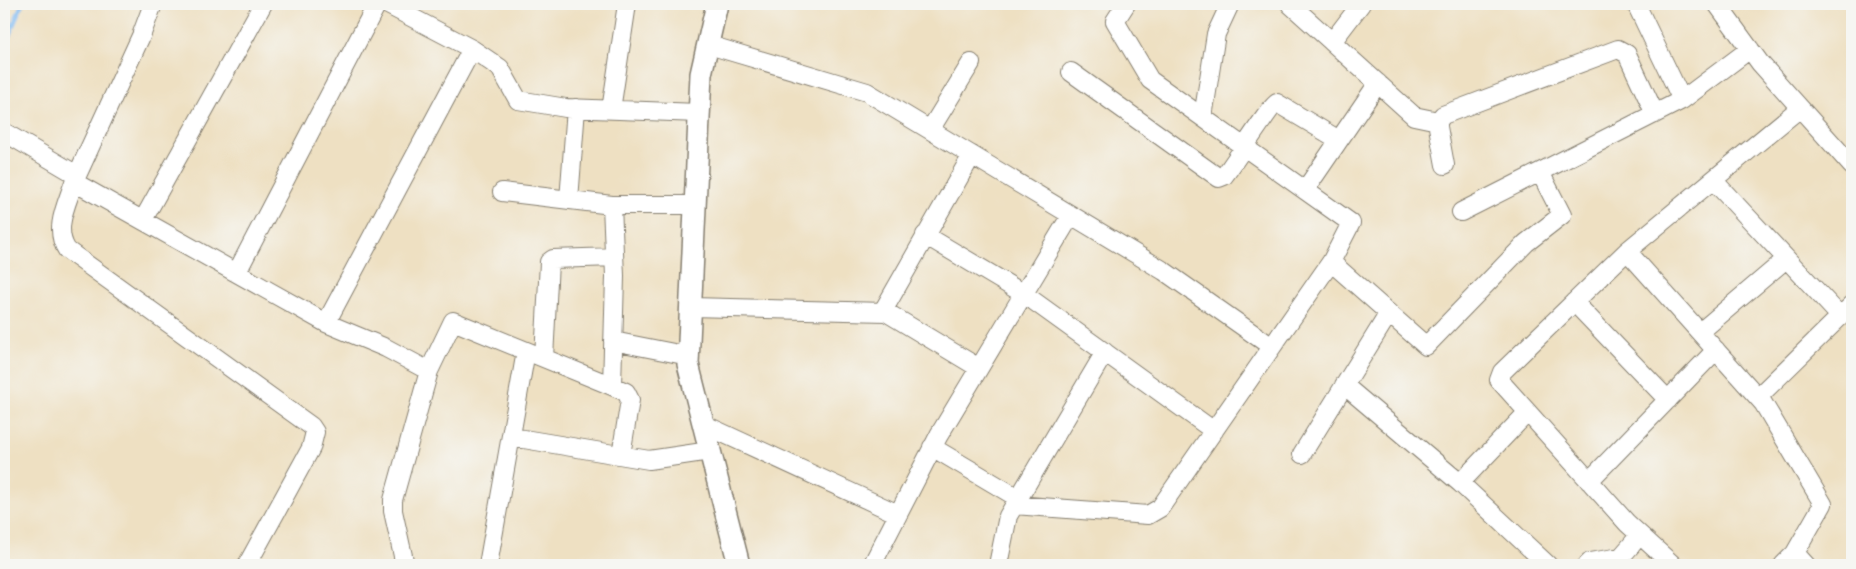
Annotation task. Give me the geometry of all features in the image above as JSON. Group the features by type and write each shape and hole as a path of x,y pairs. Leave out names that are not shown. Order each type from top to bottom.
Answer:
{"street":[{"path":"153,4 141,36 76,178 59,229 60,237 67,250 311,426 315,432 311,448 247,565"},
{"path":"144,220 263,4"},
{"path":"237,272 377,4"},
{"path":"386,4 472,49 505,73 514,96 518,100 576,108 699,113"},
{"path":"611,110 627,4"},
{"path":"718,4 701,74 688,364 739,565"},
{"path":"932,447 1016,502 1148,515 1154,513 1160,508 1331,262 1351,223 1150,80 1115,21 1126,4"},
{"path":"1203,117 1216,34 1230,4"},
{"path":"1290,4 1414,116 1438,121"},
{"path":"1332,42 1361,4"},
{"path":"1636,4 1682,100"},
{"path":"1717,4 1750,49 1852,166"},
{"path":"709,45 861,89 1172,276 1272,347"},
{"path":"326,323 472,49"},
{"path":"1445,166 1438,121 1442,115 1618,49 1627,54 1655,114"},
{"path":"1461,212 1682,100 1750,49"},
{"path":"930,130 971,63"},
{"path":"1071,72 1219,178 1224,176 1245,148 1270,107 1277,103 1282,103 1339,140"},
{"path":"1305,190 1378,83"},
{"path":"569,200 576,108"},
{"path":"1673,565 1640,535 1589,481 1500,383 1500,376 1627,251 1800,108"},
{"path":"4,132 144,220 326,323 386,348 422,367"},
{"path":"884,311 925,235 972,155"},
{"path":"1331,262 1426,346 1526,243 1562,215 1540,172"},
{"path":"1713,180 1786,259 1846,311 1758,396"},
{"path":"502,192 612,205 695,205"},
{"path":"612,205 614,257 612,386"},
{"path":"872,565 932,447 1071,214"},
{"path":"925,235 1024,294 1214,430"},
{"path":"1627,251 1758,396 1823,504 1800,559 1783,565"},
{"path":"544,358 550,262 553,259 614,257"},
{"path":"1700,332 1786,259"},
{"path":"1574,302 1668,400"},
{"path":"691,307 884,311 980,368"},
{"path":"1302,454 1388,313"},
{"path":"405,565 393,511 393,500 422,367 453,321 626,392 630,400 621,456"},
{"path":"613,341 688,356"},
{"path":"1589,481 1716,350"},
{"path":"488,565 526,351"},
{"path":"998,565 1004,526 1016,502 1105,352"},
{"path":"1344,385 1460,483 1548,565"},
{"path":"1460,483 1527,413"},
{"path":"703,424 898,514"},
{"path":"512,437 657,461 710,451"},
{"path":"1587,565 1590,562 1621,557 1640,535"}],"waterway":[{"path":"4,47 22,4"}]}
